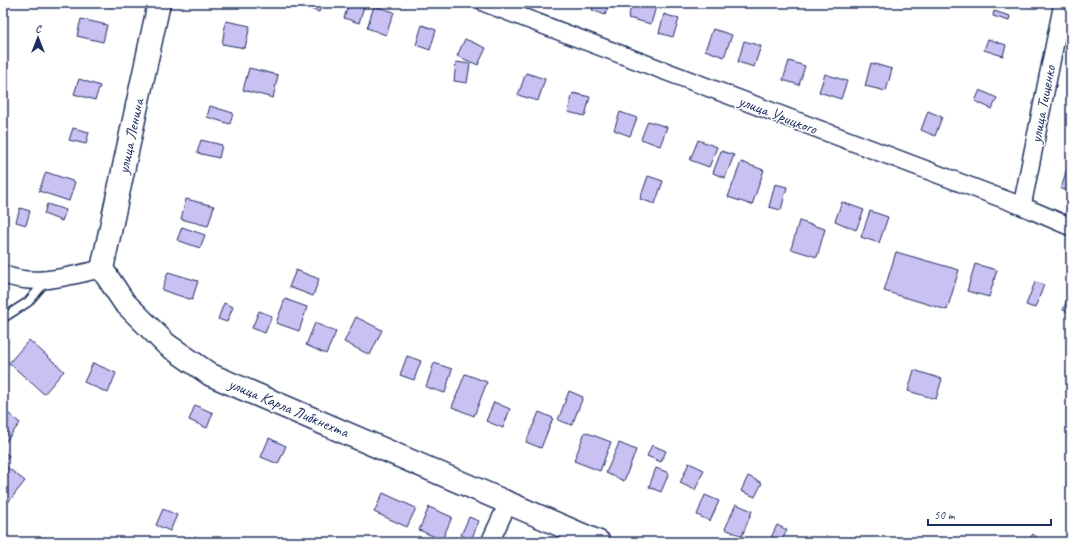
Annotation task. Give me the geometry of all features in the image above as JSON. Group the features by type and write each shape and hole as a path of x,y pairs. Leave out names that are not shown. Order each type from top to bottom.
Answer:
{"main road":[{"name":"улица Ленина","path":"102,269 159,3"},
{"name":"улица Карла Либкнехта","path":"102,269 124,302 161,339 211,375 509,501 600,542"}],"street":[{"name":"улица Урицкого","path":"485,3 1022,206 1071,227"},
{"name":"улица Тищенко","path":"1022,206 1063,3"},
{"path":"3,274 11,277 46,280 102,269"},
{"path":"490,542 509,501"}],"lane":[{"path":"3,318 28,302 46,280"}],"building":[{"path":"94,3 113,3 112,7"},
{"path":"295,3 323,3 319,12"},
{"path":"349,3 365,3 359,23 344,18"},
{"path":"595,3 610,3 605,15 592,10"},
{"path":"614,3 628,3 626,8"},
{"path":"632,3 657,3 651,24 628,18"},
{"path":"846,3 862,3 860,8"},
{"path":"374,6 394,12 386,35 367,28"},
{"path":"994,11 1010,16 1009,21 993,16"},
{"path":"664,14 679,19 673,37 659,33"},
{"path":"81,19 107,25 103,42 77,36"},
{"path":"226,21 250,26 245,48 222,44"},
{"path":"422,25 436,30 430,50 416,45"},
{"path":"713,29 732,35 724,57 705,50"},
{"path":"465,39 486,48 478,65 457,56"},
{"path":"988,39 1006,45 1003,56 984,50"},
{"path":"744,41 761,46 754,67 738,62"},
{"path":"789,61 805,66 799,85 783,80"},
{"path":"456,62 470,64 467,83 454,81"},
{"path":"871,63 892,69 886,91 865,86"},
{"path":"249,68 278,75 273,98 243,90"},
{"path":"526,73 545,79 538,101 518,95"},
{"path":"825,74 847,81 841,99 819,92"},
{"path":"79,79 100,86 95,100 74,94"},
{"path":"980,90 997,98 992,109 975,101"},
{"path":"573,93 590,97 585,116 568,112"},
{"path":"210,106 233,113 230,124 207,117"},
{"path":"928,111 942,117 935,136 921,130"},
{"path":"620,112 637,118 630,136 614,130"},
{"path":"648,121 667,127 660,146 641,139"},
{"path":"73,128 89,132 86,144 69,140"},
{"path":"201,140 222,145 219,158 197,153"},
{"path":"698,140 717,147 709,167 690,160"},
{"path":"721,151 734,155 725,178 713,173"},
{"path":"741,162 764,170 752,205 728,197"},
{"path":"1067,168 1071,169 1071,191 1061,189"},
{"path":"46,172 75,182 69,201 39,191"},
{"path":"648,176 663,181 655,204 640,199"},
{"path":"775,184 787,187 781,210 769,207"},
{"path":"186,199 214,206 208,226 181,219"},
{"path":"842,202 864,210 856,230 835,221"},
{"path":"47,204 66,210 62,221 44,214"},
{"path":"20,208 30,211 26,225 16,222"},
{"path":"870,211 888,217 879,243 861,237"},
{"path":"799,221 825,229 817,257 791,249"},
{"path":"182,227 205,235 200,248 177,240"},
{"path":"896,252 959,270 947,310 884,291"},
{"path":"975,264 997,270 989,297 967,291"},
{"path":"296,270 319,279 313,296 289,287"},
{"path":"168,272 198,281 192,300 162,290"},
{"path":"1035,282 1044,285 1035,308 1026,305"},
{"path":"1068,297 1071,299 1071,313 1063,310"},
{"path":"285,299 307,307 299,331 276,323"},
{"path":"224,303 233,307 227,322 218,319"},
{"path":"259,311 272,316 265,333 252,328"},
{"path":"356,317 382,330 370,355 344,342"},
{"path":"315,323 336,332 326,354 306,345"},
{"path":"29,340 64,371 44,394 9,363"},
{"path":"407,356 421,361 414,380 400,375"},
{"path":"93,363 116,373 108,393 84,382"},
{"path":"434,363 452,369 445,393 426,387"},
{"path":"914,370 942,379 936,399 908,391"},
{"path":"465,374 487,382 474,416 452,407"},
{"path":"569,391 583,397 572,425 558,420"},
{"path":"494,402 510,409 503,428 486,421"},
{"path":"195,405 213,413 207,428 189,420"},
{"path":"3,409 20,423 3,445"},
{"path":"539,412 553,418 541,448 526,442"},
{"path":"585,432 611,442 600,471 574,461"},
{"path":"269,438 286,446 278,464 261,457"},
{"path":"619,443 636,450 624,481 606,473"},
{"path":"652,445 666,451 661,462 647,456"},
{"path":"3,451 9,456 3,464"},
{"path":"689,463 704,470 695,490 680,483"},
{"path":"3,464 25,481 6,505 3,502"},
{"path":"656,468 669,473 661,492 649,487"},
{"path":"748,476 762,483 755,497 741,491"},
{"path":"383,493 416,508 407,527 374,512"},
{"path":"705,495 719,501 710,521 697,515"},
{"path":"736,504 752,511 742,536 725,529"},
{"path":"429,507 452,517 442,540 419,530"},
{"path":"163,509 177,515 170,531 156,525"},
{"path":"469,517 479,521 471,540 461,535"},
{"path":"777,525 787,530 781,542 769,542"},
{"path":"1033,534 1042,542 1026,542"}]}
